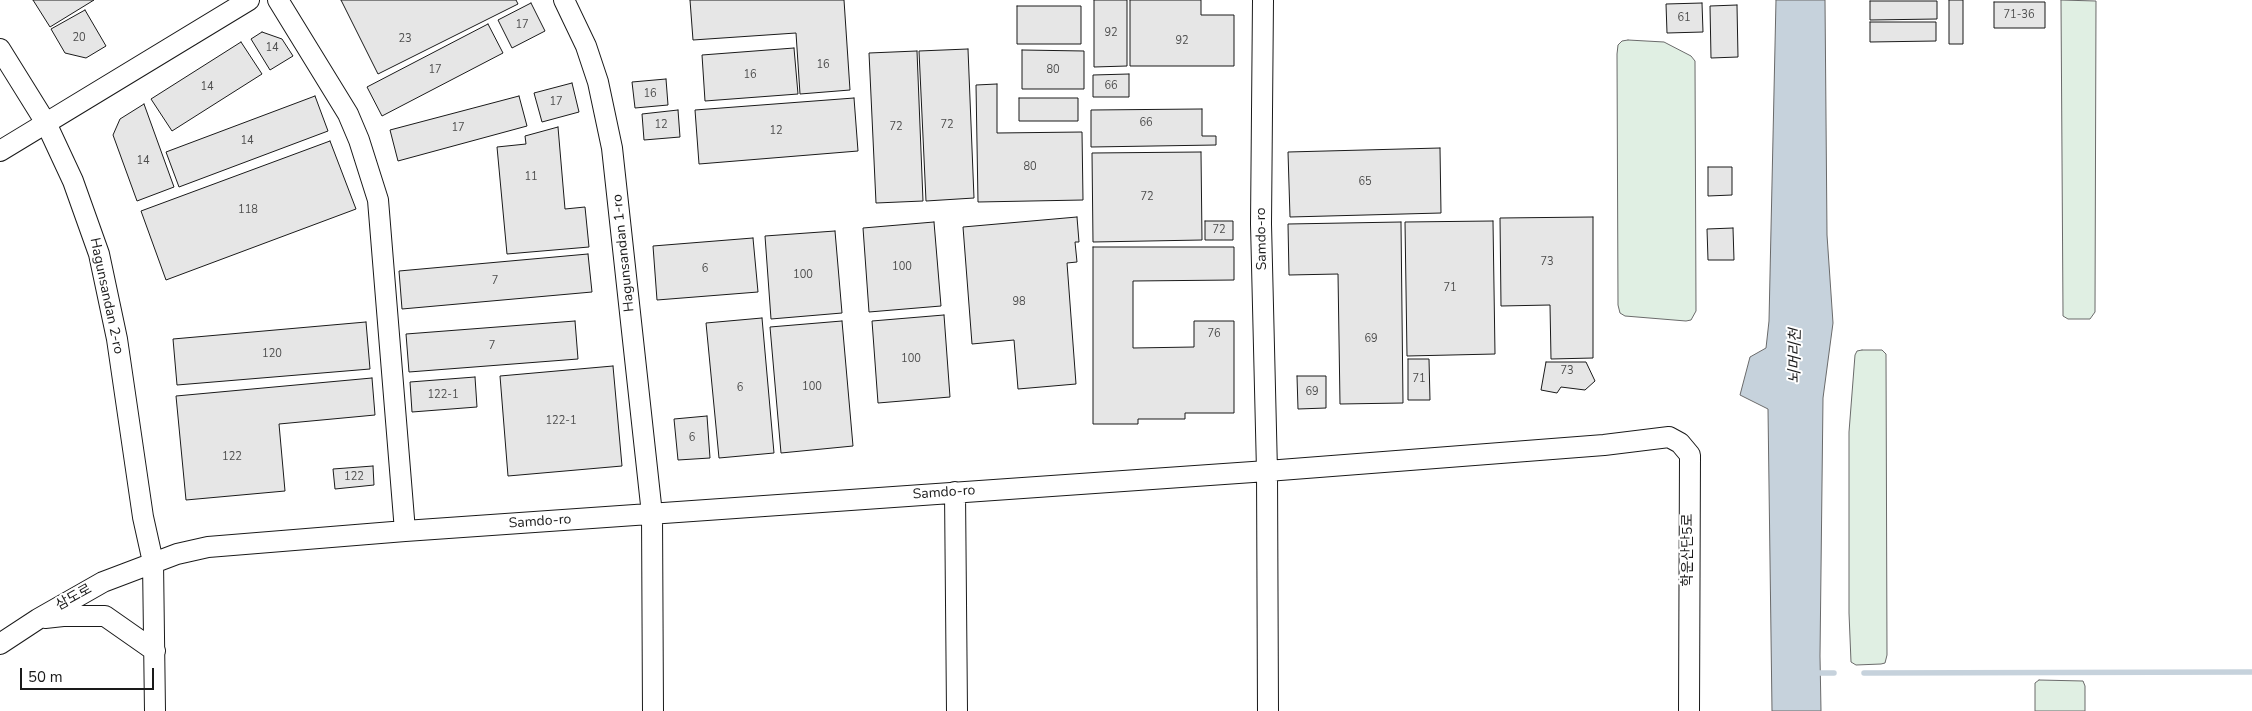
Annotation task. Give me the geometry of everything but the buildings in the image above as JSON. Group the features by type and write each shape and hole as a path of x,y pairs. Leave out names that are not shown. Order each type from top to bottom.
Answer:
{"street":[{"path":"0,151 248,0"},
{"path":"278,0 348,114 359,140 378,200 405,531"},
{"name":"Hagunsandan 1-ro","path":"564,0 586,46 608,120 652,514 653,711"},
{"name":"Samdo-ro","path":"154,562 208,547 405,531 1267,471 1261,224 1262,0"},
{"name":"Hagunsandan 2-ro","path":"0,50 46,122 73,181 99,254 117,339 143,517 154,562 156,711"},
{"name":"학운산단5로","path":"1267,471 1604,445 1670,437 1680,443 1690,456 1689,711"},
{"path":"1267,471 1268,711"},
{"path":"955,492 957,711"},
{"name":"삼도로","path":"0,644 38,619 103,582 154,562"},
{"path":"38,619 63,616 105,616 155,652"}],"green space":[{"path":"2061,0 2096,1 2095,312 2090,319 2068,319 2063,316"},
{"path":"1622,41 1664,42 1691,56 1695,61 1696,311 1691,320 1625,316 1620,313 1618,305 1617,54 1618,45"},
{"path":"1882,350 1886,354 1887,655 1885,663 1856,665 1851,662 1849,613 1849,432 1855,355 1857,351"},
{"path":"2039,680 2083,681 2085,686 2085,711 2035,711 2035,683"}],"water":[{"name":"뇌머리천","path":"1776,0 1825,0 1827,235 1833,323 1823,398 1821,711 1772,711 1768,409 1740,395 1750,357 1766,348 1769,321"}],"waterway":[{"path":"1864,673 2252,672"},
{"path":"1813,673 1834,673"}]}
